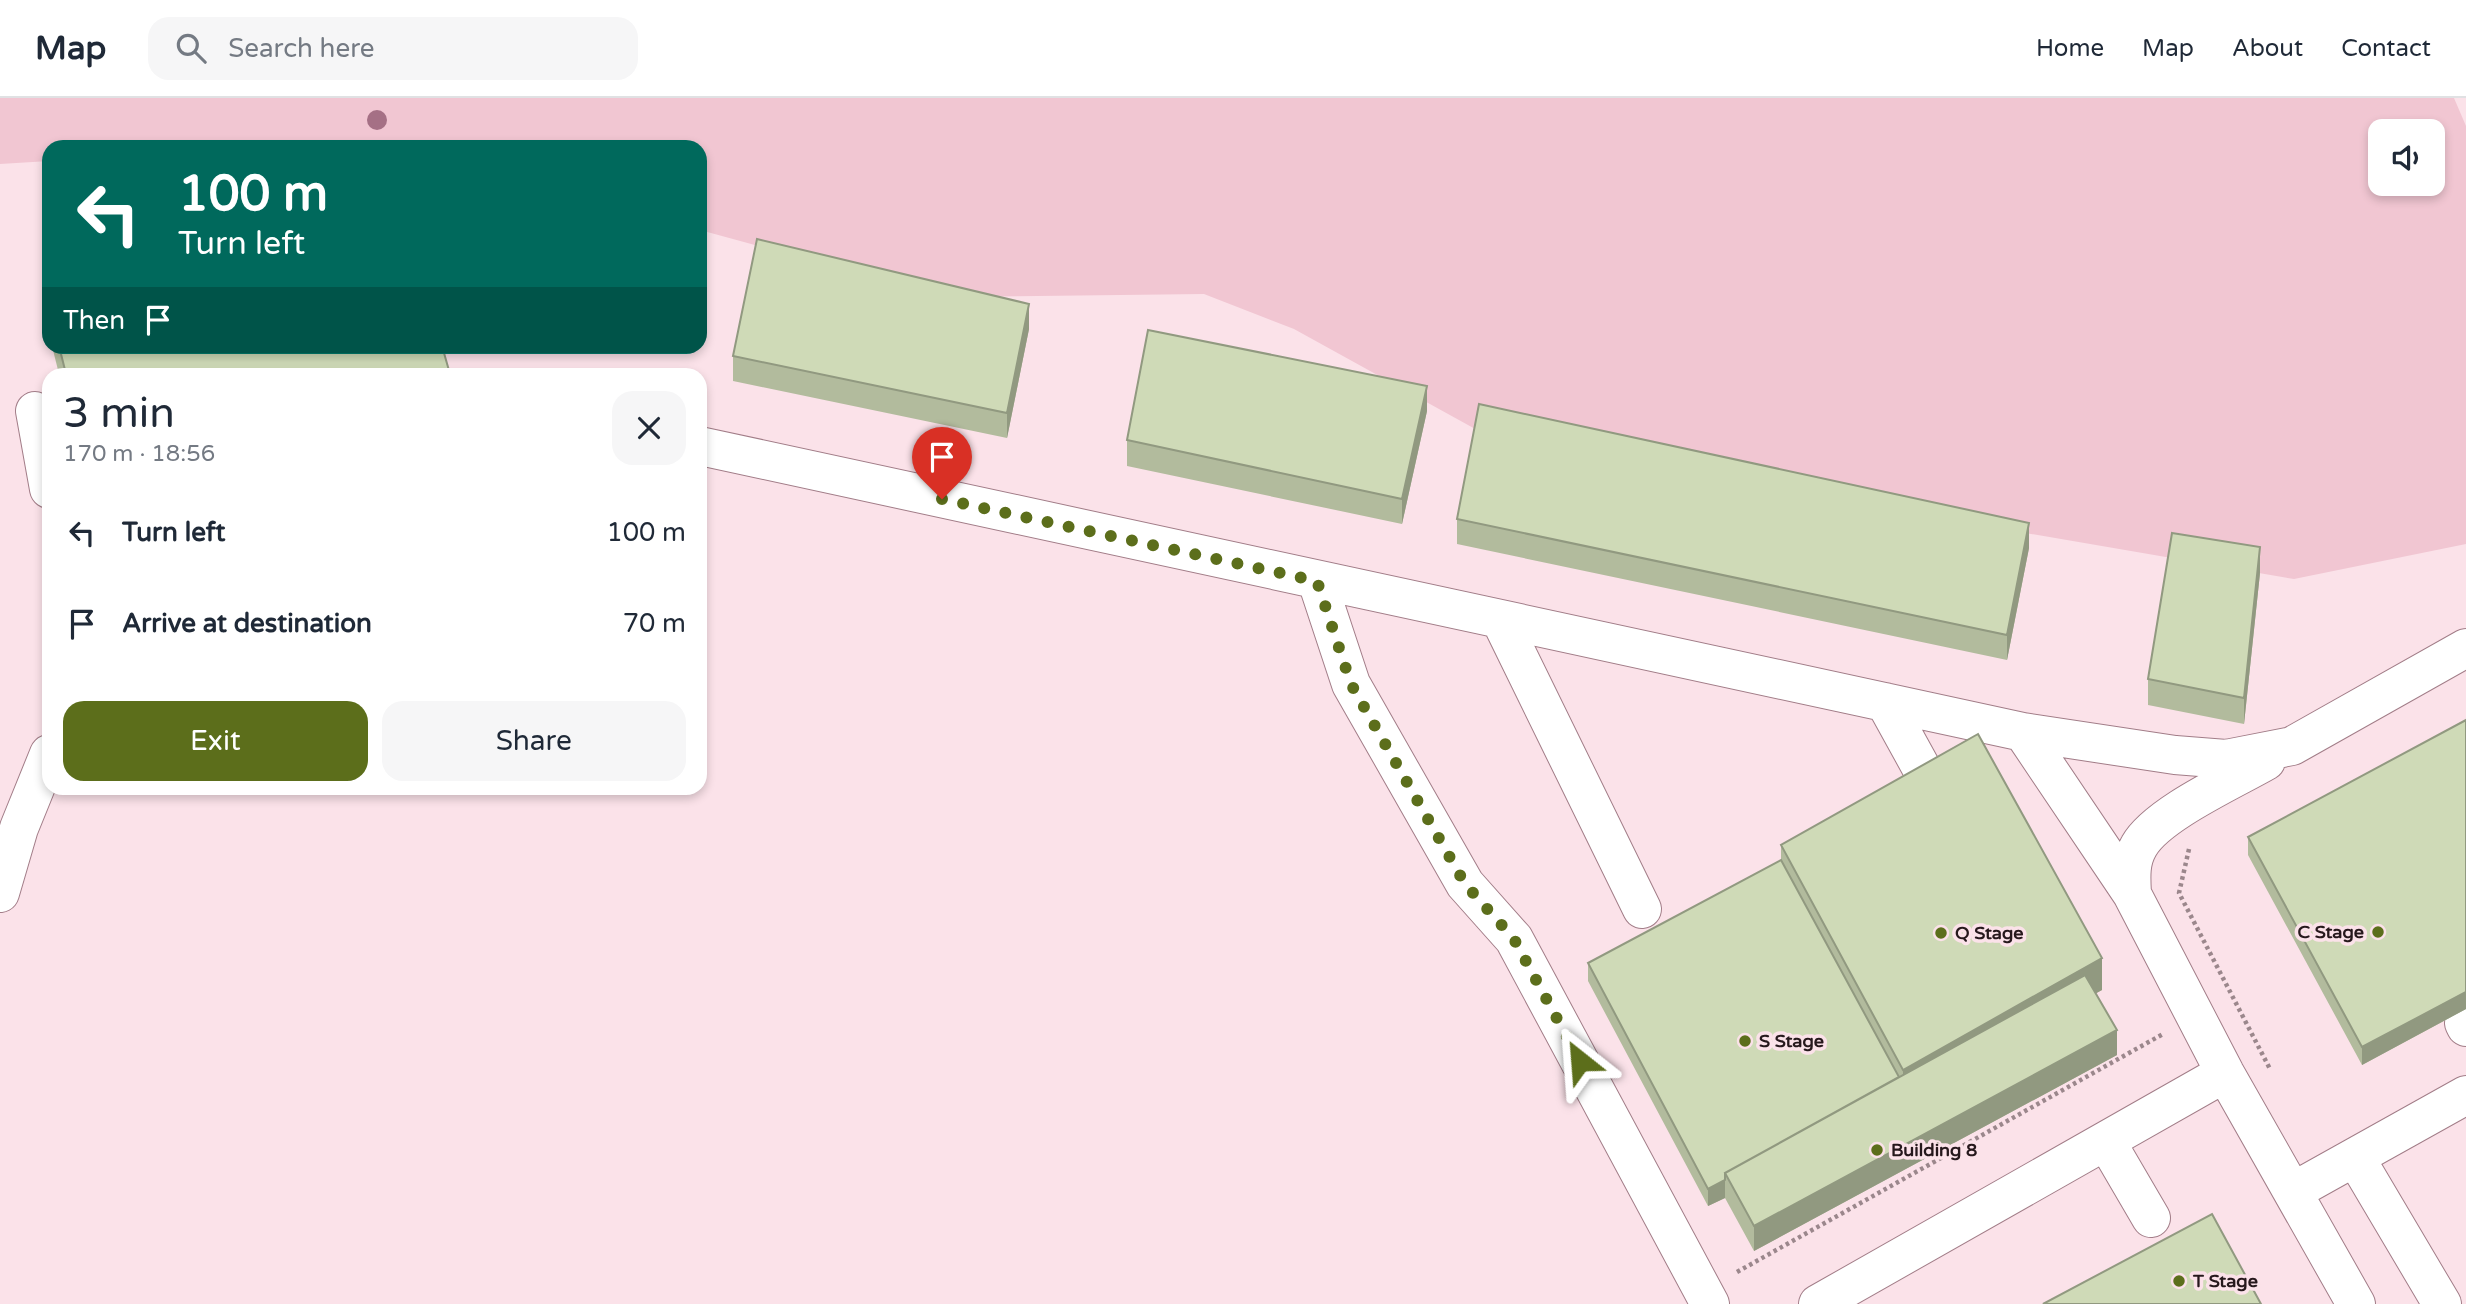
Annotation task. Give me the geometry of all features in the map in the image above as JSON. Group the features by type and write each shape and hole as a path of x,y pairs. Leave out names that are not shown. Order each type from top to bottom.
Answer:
{"lane":[{"path":"35,411 42,450"},
{"path":"707,448 2023,732 2226,760 2292,746"},
{"path":"1317,581 1351,684 1465,884 1514,939 1719,1290"},
{"path":"1500,618 1642,909"},
{"path":"2132,894 2131,867 2139,845 2159,823 2466,648"},
{"path":"1885,702 1923,771"},
{"path":"2023,732 2132,894 2225,1073 2356,1304"},
{"path":"0,893 19,828 42,771"},
{"path":"1825,1302 2225,1073"},
{"path":"2294,1191 2466,1095"},
{"path":"2106,1141 2151,1218"},
{"path":"2356,1157 2442,1304"}],"path":[{"path":"2190,847 2179,893 2273,1073"},
{"path":"1719,1290 2175,1027 2177,1035 2235,1001"}],"shaded area":[{"path":"0,98 2454,98 2466,126 2466,544 2294,579 1915,514 1526,457 1294,329 1204,294 944,297 707,232 707,140 42,140 42,161 0,164"}],"building":[{"path":"757,239 1029,304 1007,413 733,356"},
{"path":"1148,330 1427,386 1402,499 1127,440"},
{"path":"61,354 444,354 448,368 64,368"},
{"path":"1479,404 2029,523 2007,635 1457,519"},
{"path":"2172,533 2260,547 2244,698 2148,679"},
{"name":"C Stage","path":"2466,720 2466,992 2362,1047 2248,837"},
{"name":"Q Stage","path":"1978,734 2102,958 1903,1070 1781,845"},
{"name":"S Stage","path":"1781,860 1899,1077 1725,1173 1725,1180 1708,1189 1588,963"},
{"name":"Building 8","path":"2085,975 2117,1030 1754,1226 1725,1173"},
{"name":"T Stage","path":"2212,1214 2261,1304 2043,1304"}],"place":[{"name":"C Stage","path":"2378,932"},
{"name":"Q Stage","path":"1941,933"},
{"name":"S Stage","path":"1745,1041"},
{"name":"Building 8","path":"1877,1150"},
{"name":"T Stage","path":"2179,1281"}],"route":[{"path":"942,499 1317,581 1351,684 1465,884 1514,939 1580,1061"}]}
